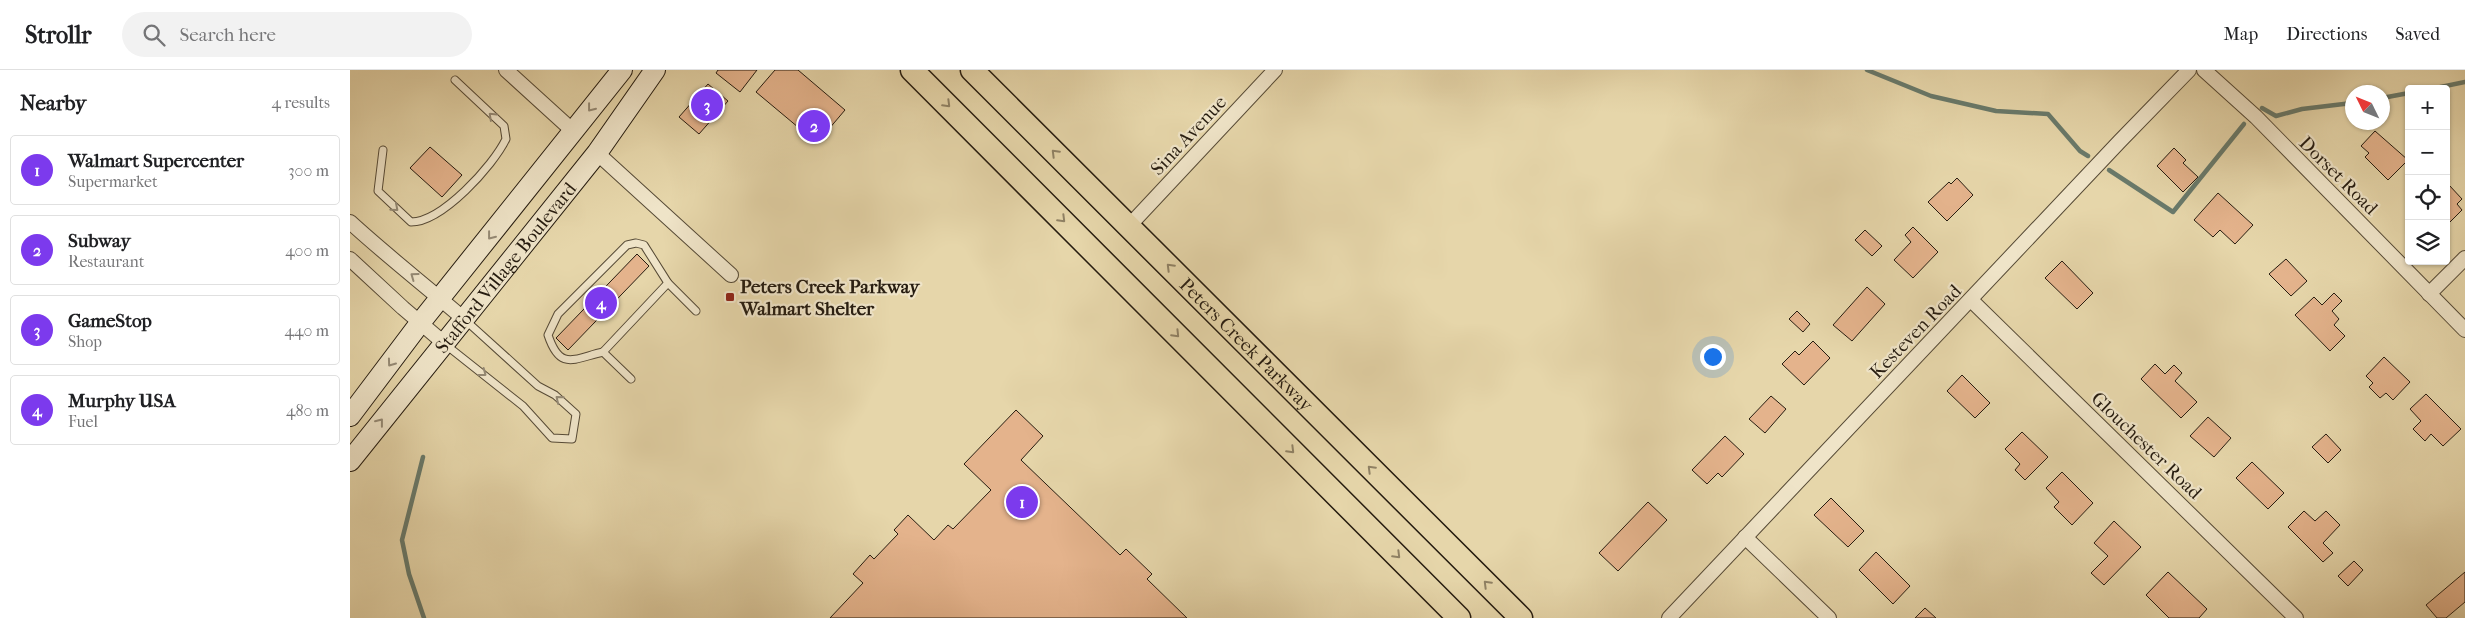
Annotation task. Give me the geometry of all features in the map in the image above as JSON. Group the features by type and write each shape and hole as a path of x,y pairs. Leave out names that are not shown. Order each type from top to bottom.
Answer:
{"main road":[{"name":"Stafford Village Boulevard","path":"350,416 420,323 622,70"},
{"name":"Stafford Village Boulevard","path":"350,461 597,153 655,70"},
{"path":"912,70 1459,618"},
{"name":"Peters Creek Parkway","path":"972,70 1521,618"}],"street":[{"path":"506,70 573,131"},
{"name":"Sina Avenue","path":"1129,226 1275,70"},
{"name":"Kesteven Road","path":"1669,618 2189,70"},
{"name":"Dorset Road","path":"2204,70 2256,117 2465,330"},
{"path":"597,153 731,275"},
{"path":"351,225 464,319"},
{"path":"2430,294 2465,258"},
{"path":"350,259 444,343"},
{"name":"Glouchester Road","path":"1971,300 2296,618"},
{"path":"1746,536 1829,618"}],"lane":[{"path":"383,150 378,191 411,222 421,222 448,207 492,160 506,139 504,126 455,80"},
{"path":"668,283 603,352 567,360 560,358 553,351 548,335 558,314 627,245 636,243 644,245 668,283 696,311"},
{"path":"444,343 523,406 552,438 572,439 576,414 555,395 538,386 464,319"},
{"path":"603,352 631,379"}],"building":[{"path":"718,70 757,70 740,92 716,73"},
{"path":"775,70 798,70 845,110 817,143 756,92"},
{"path":"708,84 728,101 699,134 679,117"},
{"path":"2375,131 2405,157 2405,163 2388,180 2365,157 2369,153 2361,146"},
{"path":"430,147 462,175 442,197 410,168"},
{"path":"2174,148 2186,160 2183,163 2198,177 2183,192 2157,166"},
{"path":"1957,178 1973,195 1947,221 1928,202 1949,182 1951,184"},
{"path":"2450,186 2462,199 2457,204 2462,210 2450,222"},
{"path":"2218,193 2253,225 2235,244 2220,230 2213,237 2194,220"},
{"path":"1913,227 1938,252 1913,278 1894,260 1911,242 1905,235"},
{"path":"1865,230 1882,246 1872,256 1855,240"},
{"path":"637,254 649,266 568,350 556,338"},
{"path":"2286,259 2307,281 2291,296 2269,274"},
{"path":"2062,261 2093,293 2077,309 2045,278"},
{"path":"1867,287 1885,304 1852,341 1833,325"},
{"path":"2334,293 2342,301 2332,311 2339,319 2334,325 2345,336 2330,351 2295,315 2314,297 2322,305"},
{"path":"1797,311 1810,324 1803,332 1789,319"},
{"path":"1813,341 1830,358 1804,385 1782,364 1795,351 1799,355"},
{"path":"2384,357 2410,382 2393,400 2386,393 2380,398 2369,387 2373,383 2366,376"},
{"path":"2155,364 2165,374 2174,365 2182,373 2175,381 2197,402 2181,418 2141,379"},
{"path":"1962,375 1990,403 1975,418 1947,391"},
{"path":"2426,394 2461,429 2443,446 2431,434 2425,441 2413,429 2421,421 2410,409"},
{"path":"1771,396 1786,409 1765,433 1749,419"},
{"path":"1016,410 1043,436 1021,460 1120,555 1126,549 1152,574 1147,579 1187,618 830,618 863,583 853,574 870,555 874,559 898,534 894,530 908,515 934,540 948,525 953,529 991,490 964,464"},
{"path":"2208,417 2231,438 2214,457 2190,436"},
{"path":"2022,432 2048,457 2025,480 2015,470 2020,464 2005,449"},
{"path":"2326,434 2341,450 2328,463 2312,447"},
{"path":"1725,436 1744,454 1722,477 1718,473 1707,484 1692,470"},
{"path":"2252,462 2284,493 2268,509 2236,478"},
{"path":"2062,472 2093,503 2072,525 2054,507 2059,502 2046,488"},
{"path":"1831,498 1864,531 1848,547 1814,515"},
{"path":"1648,502 1667,520 1618,571 1599,553"},
{"path":"2304,511 2315,521 2326,511 2340,525 2323,543 2333,553 2323,562 2288,527"},
{"path":"2114,521 2141,547 2104,585 2091,573 2108,556 2094,543"},
{"path":"1876,552 1910,586 1893,604 1859,570"},
{"path":"2354,561 2363,570 2348,586 2338,576"},
{"path":"2168,572 2207,609 2199,618 2169,618 2146,595"},
{"path":"2465,572 2465,602 2446,618 2437,618 2426,605"},
{"path":"1925,608 1936,618 1915,618"}],"waterway":[{"path":"1867,70 1931,96 1996,111 2048,114 2080,151 2088,156"},
{"path":"2450,85 2465,82"},
{"path":"2390,97 2405,94"},
{"path":"2262,108 2276,116 2302,109 2345,104"},
{"path":"2109,170 2173,212 2244,124"},
{"path":"423,457 402,540 409,574 424,618"}],"place":[{"name":"GameStop","path":"707,105"},
{"name":"Subway","path":"814,126"},
{"name":"Peters Creek Parkway Walmart Shelter","path":"730,297"},
{"name":"Murphy USA","path":"601,303"},
{"name":"Walmart Supercenter","path":"1022,502"}]}
